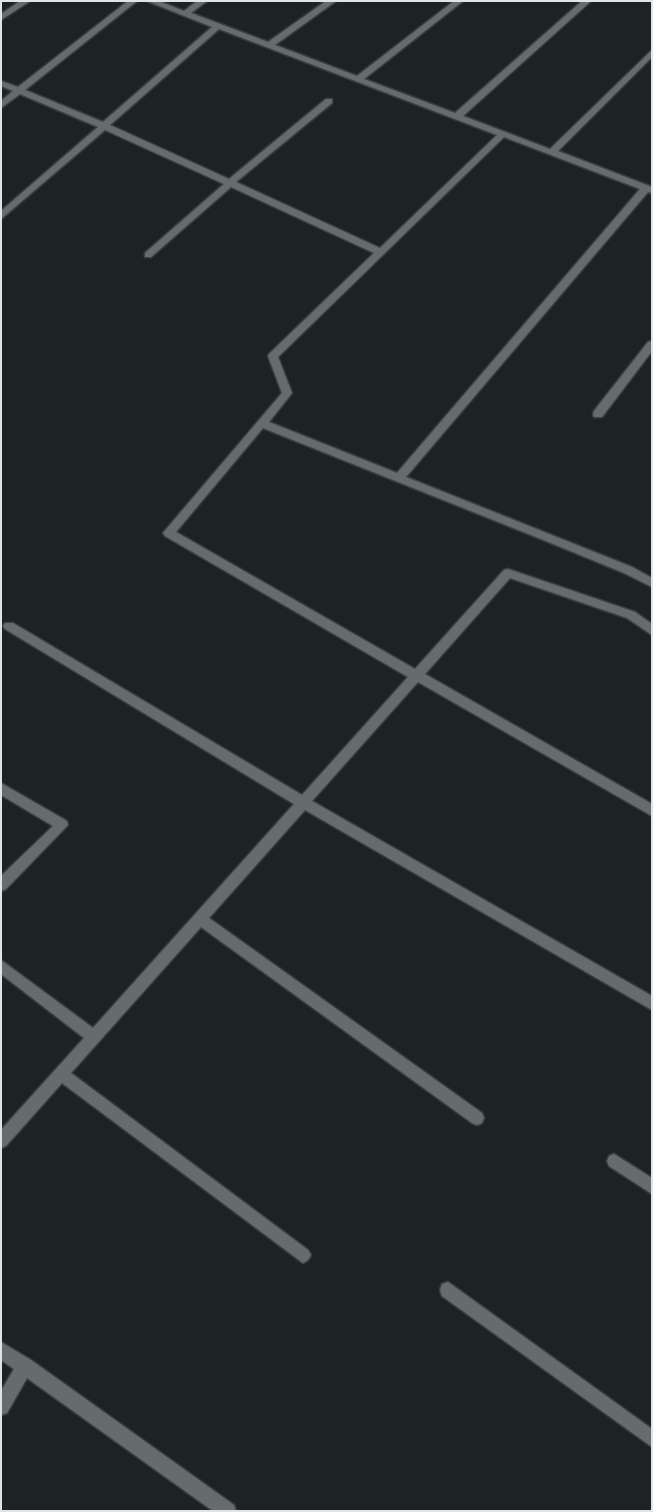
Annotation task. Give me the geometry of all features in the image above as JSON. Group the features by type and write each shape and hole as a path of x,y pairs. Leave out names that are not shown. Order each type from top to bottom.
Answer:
{"street":[{"path":"1,18 26,1"},
{"path":"1,105 133,1"},
{"path":"151,1 649,189 398,479"},
{"path":"184,14 203,1"},
{"path":"268,46 332,1"},
{"path":"357,80 458,1"},
{"path":"457,116 587,1"},
{"path":"1,216 217,27"},
{"path":"552,152 652,52"},
{"path":"1,83 104,126 381,252"},
{"path":"148,255 230,183 329,101"},
{"path":"504,133 274,356 287,393 169,533 652,812"},
{"path":"598,414 652,344"},
{"path":"261,423 602,560 652,583"},
{"path":"1,1140 508,573 631,615 652,631"},
{"path":"9,626 302,802 652,1004"},
{"path":"1,788 62,825 1,885"},
{"path":"199,918 476,1118"},
{"path":"1,966 94,1037"},
{"path":"60,1074 303,1255"},
{"path":"614,1161 652,1187"},
{"path":"448,1290 652,1439"},
{"path":"1,1350 228,1511"},
{"path":"1,1407 25,1366"}]}
